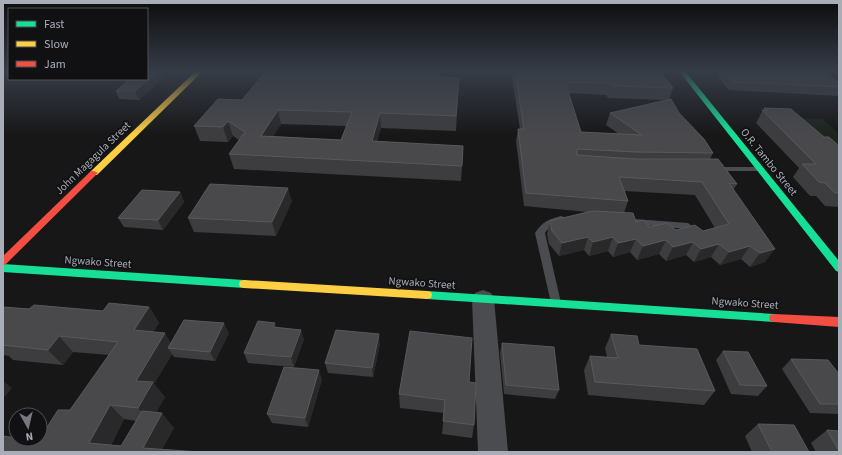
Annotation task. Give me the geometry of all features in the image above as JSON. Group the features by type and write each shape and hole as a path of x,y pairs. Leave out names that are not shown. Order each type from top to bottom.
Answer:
{"street":[{"name":"John Magagula Street","path":"3,262 178,92"},
{"name":"O.R. Tambo Street","path":"699,92 839,268"},
{"name":"Ngwako Street","path":"3,268 839,322"},
{"path":"483,299 493,452"}],"lane":[{"path":"705,169 759,169"},
{"path":"556,303 540,233 551,221 569,218"},
{"path":"624,222 688,226"}],"shaded area":[{"path":"796,118 823,119 839,134 839,145 823,145"}],"building":[{"path":"248,92 458,92 456,116 380,113 372,141 463,146 462,166 229,154 245,132 228,121 223,127 194,126 218,99 242,100","holes":["278,110 352,112 341,140 261,136"]},
{"path":"518,92 568,92 581,132 642,135 610,113 671,99 679,113 704,139 713,153 636,152 578,149 577,155 636,159 718,159 737,184 729,183 775,249 760,253 750,246 729,252 719,244 701,249 693,242 673,247 666,240 643,246 636,239 618,243 613,237 593,242 588,237 562,243 552,231 550,221 592,211 633,213 636,222 643,220 650,227 667,223 676,230 695,225 703,231 729,224 702,182 619,177 628,201 526,193 518,129 524,129"},
{"path":"764,108 791,109 824,137 829,137 839,146 839,193 835,193 825,183 819,182 802,164 816,164 762,110 767,111"},
{"path":"210,184 288,188 272,222 188,218"},
{"path":"142,190 180,192 158,220 118,218"},
{"path":"109,303 149,307 134,330 165,333 136,381 153,382 138,408 110,405 89,443 121,446 142,411 162,413 143,448 200,452 3,452 3,436 8,437 8,447 48,447 48,426 58,410 70,410 118,342 59,336 48,350 3,345 3,307 29,309 34,305 103,311"},
{"path":"184,320 224,323 210,352 168,348"},
{"path":"258,321 275,323 273,327 301,330 291,357 244,353"},
{"path":"336,330 379,334 372,368 325,363"},
{"path":"410,331 472,338 469,382 476,383 474,425 443,421 445,400 399,394"},
{"path":"611,334 637,336 639,345 697,349 715,391 595,382 590,356 618,358"},
{"path":"502,343 554,347 559,390 506,385"},
{"path":"723,351 748,352 767,386 740,385"},
{"path":"791,359 828,360 839,374 839,404 820,404"},
{"path":"284,367 319,370 305,418 267,414"},
{"path":"758,424 794,425 809,452 772,452"},
{"path":"827,430 839,431 839,451"}],"traffic: fast":[{"path":"699,92 839,268"},
{"path":"3,268 244,284"},
{"path":"427,295 774,318"}],"traffic: slow":[{"path":"94,173 178,92"},
{"path":"244,284 427,295"}],"traffic: jam":[{"path":"3,262 94,173"},
{"path":"774,318 839,322"}]}
